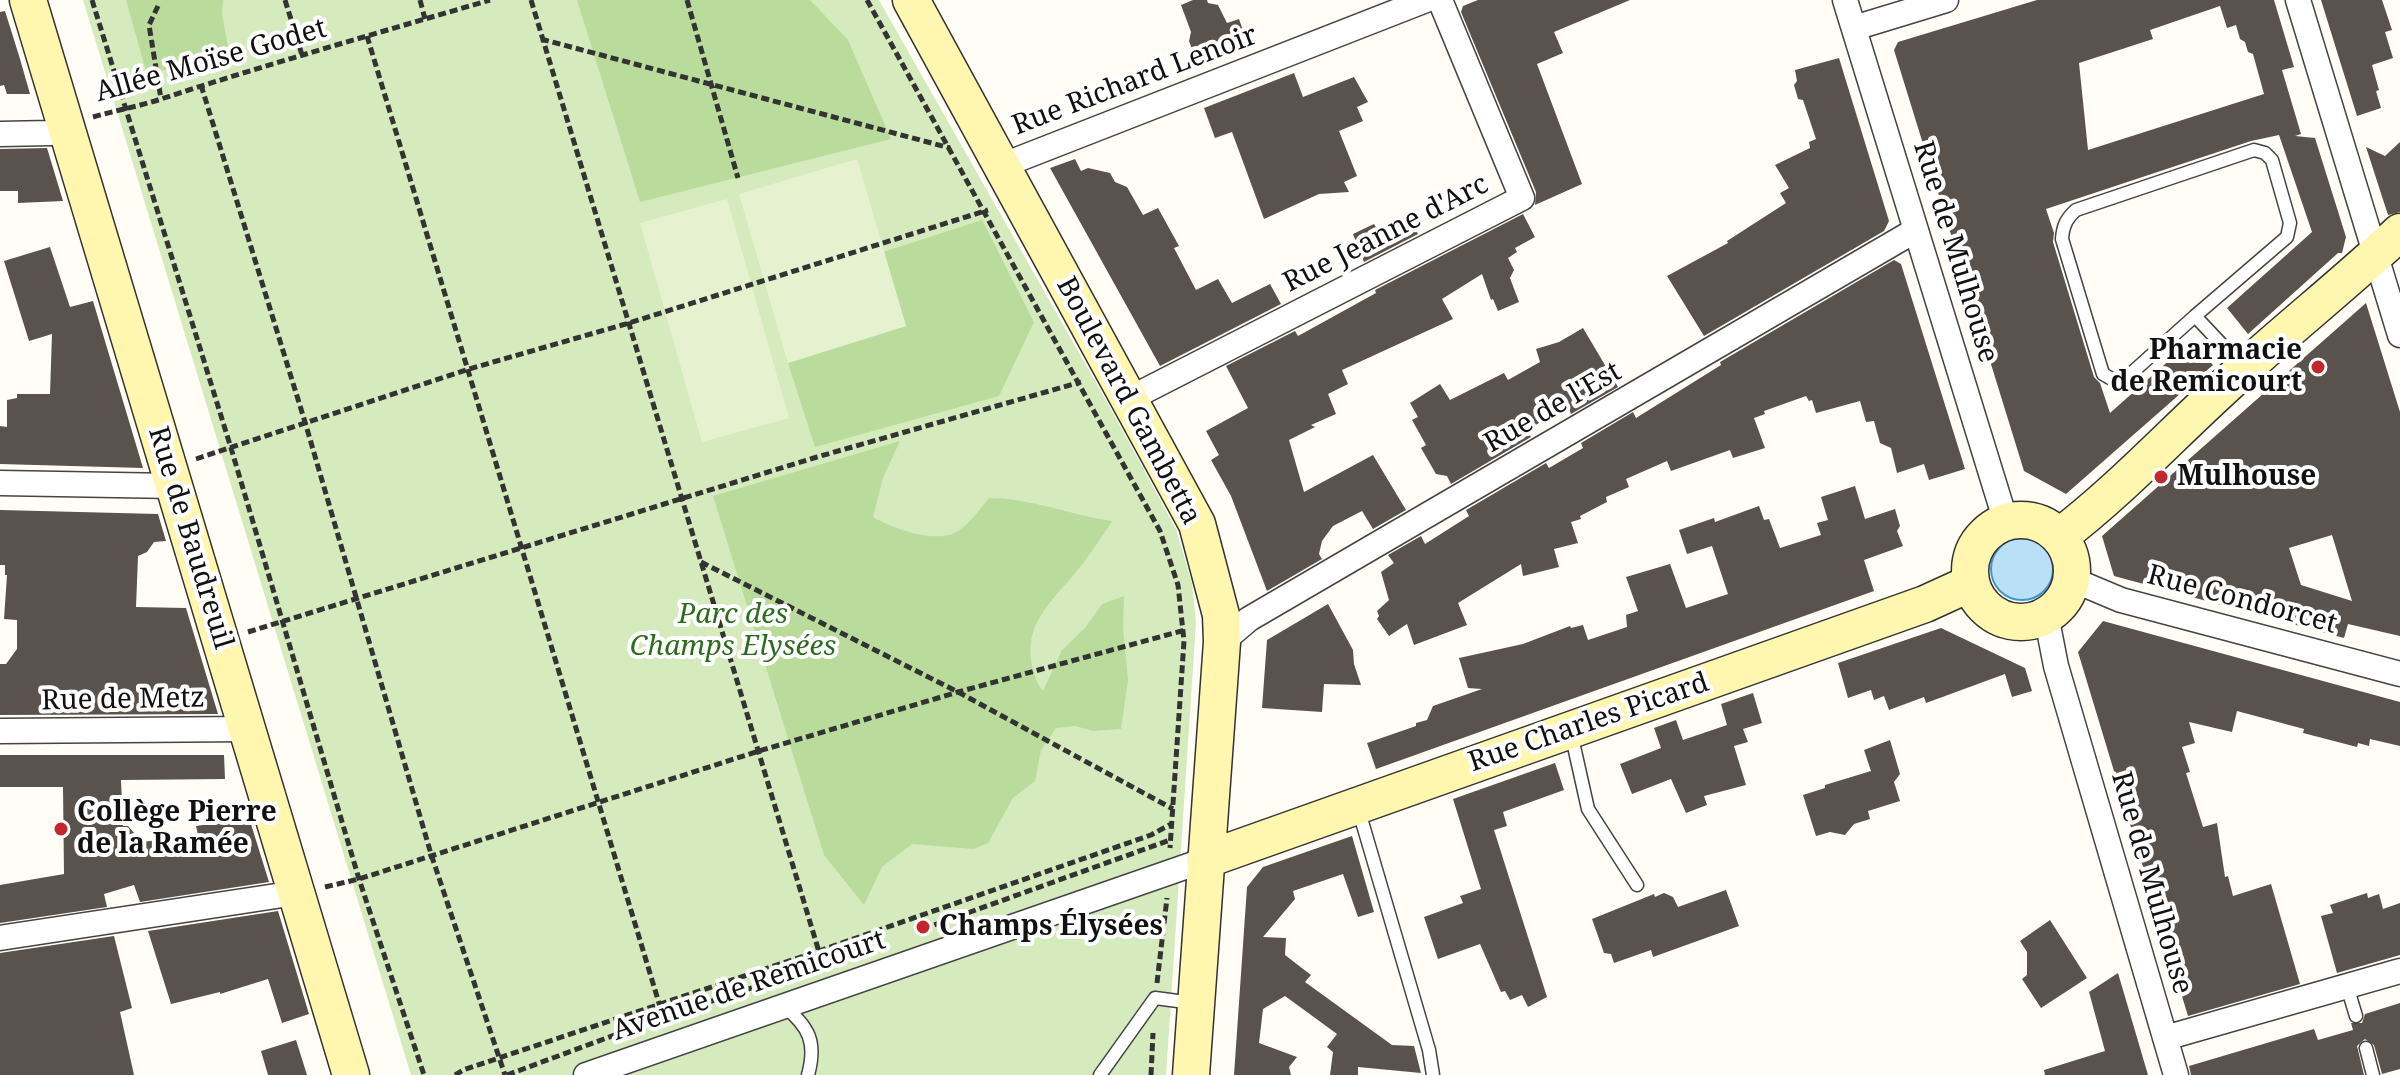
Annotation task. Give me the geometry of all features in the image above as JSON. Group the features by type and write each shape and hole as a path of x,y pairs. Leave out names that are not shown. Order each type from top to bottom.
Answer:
{"main road":[{"name":"Rue de Baudreuil","path":"28,0 351,1075"},
{"name":"Boulevard Gambetta","path":"911,0 1197,524 1222,629 1191,1075"},
{"path":"2059,537 2097,508 2244,369 2388,244"},
{"path":"2021,520 2035,522 2059,537 2072,564 2067,594 2058,606 2032,621 2016,622 1987,610 1971,583 1973,553 1981,539 2006,522 2021,520"},
{"name":"Rue Charles Picard","path":"1205,860 1925,604 1971,583"}],"street":[{"name":"Rue Richard Lenoir","path":"1001,166 1426,0"},
{"name":"Rue Jeanne d'Arc","path":"1122,387 1522,198 1440,0"},
{"name":"Rue de Mulhouse","path":"1845,0 2006,522"},
{"path":"1854,28 1946,0"},
{"path":"2298,0 2388,244 2400,335"},
{"path":"0,134 51,133 66,125"},
{"name":"Rue de l'Est","path":"1222,629 1249,619 1916,230"},
{"path":"0,483 171,476"},
{"name":"Rue Condorcet","path":"2071,579 2121,600 2400,674"},
{"name":"Rue de Mulhouse","path":"2046,615 2056,666 2176,1075"},
{"name":"Rue de Metz","path":"0,731 247,729"},
{"name":"Avenue de Remicourt","path":"586,1075 1205,860"},
{"path":"0,938 296,893"},
{"path":"2165,1038 2400,971"}],"lane":[{"path":"2254,150 2265,153 2272,160 2290,223 2287,237 2195,316 2126,378 2117,382 2103,374 2062,239 2067,218 2076,210 2254,150"},
{"path":"2195,316 2244,369"},
{"path":"1570,730 1588,809 1637,885"},
{"path":"1357,805 1429,1050 1433,1075"},
{"path":"2347,986 2356,1016"},
{"path":"1100,1075 1155,998 1196,1004"},
{"path":"784,1006 802,1021 810,1037 813,1059 808,1075"},
{"path":"2366,1048 2373,1075"}],"path":[{"path":"92,0 231,448 359,879 424,1075"},
{"path":"285,0 302,55"},
{"path":"420,0 425,19"},
{"name":"Allée Moïse Godet","path":"66,125 490,0"},
{"path":"531,0 823,965"},
{"path":"687,0 738,178"},
{"path":"867,0 1160,531 1178,585 1183,631 1169,872 1155,998 1151,1075"},
{"path":"158,6 149,25 161,99"},
{"path":"367,36 663,1017"},
{"path":"541,39 951,148"},
{"path":"201,85 305,422 431,854 506,1075 663,1017 779,979"},
{"path":"171,476 231,448 305,422 469,369 629,323 1019,198"},
{"path":"220,640 817,457 1078,382 1122,387"},
{"path":"701,562 958,692 1172,809 1209,815"},
{"path":"296,893 359,879 759,751 958,692 1183,631 1222,629"},
{"path":"455,1075 1151,835 1171,824 1209,815"},
{"path":"910,934 1170,840"},
{"path":"808,970 837,960"}],"green space":[{"name":"Parc des Champs Elysées","path":"83,0 879,0 1176,529 1192,583 1196,622 1166,1075 411,1075"},
{"path":"126,0 223,0 222,14 229,52 147,75"},
{"path":"577,0 810,0 848,40 891,139 640,202"},
{"path":"857,159 906,326 788,363 739,194"},
{"path":"727,199 789,418 702,442 640,223"},
{"path":"982,220 1034,322 999,396 815,447 788,363 906,326 883,252"},
{"path":"900,441 883,478 873,517 890,525 922,535 952,534 968,523 989,498 1020,501 1112,521 1086,560 1041,615 1031,640 1030,654 1035,678 1043,691 1062,650 1085,628 1102,604 1124,596 1123,629 1128,680 1121,729 1093,731 1075,726 1056,728 1041,750 1035,781 1013,798 988,843 974,849 912,844 882,867 864,905 824,855 713,496"}],"water":[{"path":"2022,538 2044,547 2053,569 2044,591 2022,600 2000,591 1991,569 2000,547"}],"building":[{"path":"1193,0 1207,0 1218,5 1227,23 1239,19 1249,48 1203,67 1189,41 1191,32 1181,5"},
{"path":"1478,0 1630,0 1554,32 1563,53 1537,64 1582,184 1535,205 1536,192 1461,12 1463,6"},
{"path":"2037,0 2274,0 2294,67 2282,70 2301,134 2295,136 2315,138 2346,237 2342,253 2338,253 2248,334 2227,308 2312,232 2279,135 2251,141 2046,209 2094,377 2100,383 2110,413 2191,341 2213,365 2066,494 2024,471 1894,50 1898,42","holes":["2220,6 2227,28 2236,25 2240,39 2245,42 2248,52 2253,54 2264,94 2088,150 2079,63 2153,39 2150,30"]},
{"path":"2321,0 2382,0 2392,30 2385,32 2393,58 2372,65 2381,108 2357,116"},
{"path":"5,11 30,94 7,94 4,85 0,86 0,12"},
{"path":"1839,58 1889,221 1884,231 1704,336 1667,276 1728,243 1786,203 1780,193 1789,188 1775,165 1810,148 1809,142 1816,139 1803,100 1798,99 1794,85 1797,81 1795,70"},
{"path":"1294,73 1303,97 1354,77 1368,102 1357,107 1363,121 1339,131 1357,176 1344,182 1349,192 1319,194 1264,219 1232,132 1215,138 1204,108"},
{"path":"2400,142 2400,212 2388,215 2366,147 2385,156"},
{"path":"47,148 63,201 18,203 18,191 0,191 0,149"},
{"path":"1075,159 1081,171 1088,168 1110,173 1115,182 1127,187 1143,215 1158,208 1179,246 1174,248 1196,290 1218,279 1232,303 1270,284 1281,304 1160,366 1050,168"},
{"path":"1523,214 1535,237 1515,248 1517,252 1508,258 1514,270 1510,278 1519,302 1498,311 1482,274 1442,299 1453,319 1342,370 1348,384 1328,394 1336,414 1311,425 1315,427 1289,440 1304,492 1373,455 1406,510 1373,529 1362,511 1333,526 1322,541 1319,554 1322,559 1267,591 1231,496 1211,460 1219,455 1206,431 1248,408 1226,366 1295,331 1298,336 1376,293 1375,290"},
{"path":"1408,217 1418,234 1364,262 1353,234 1374,224 1379,232"},
{"path":"50,247 70,307 93,301 143,468 0,464 0,426 7,427 7,400 17,398 17,394 50,394 52,334 29,341 4,261"},
{"path":"1894,260 1901,264 1965,469 1929,480 1924,464 1897,473 1891,448 1880,443 1874,421 1866,422 1860,401 1816,413 1812,400 1809,401 1806,396 1764,411 1765,414 1754,418 1765,448 1733,458 1730,450 1671,471 1667,461 1626,479 1629,487 1606,497 1607,502 1571,522 1578,543 1554,549 1559,567 1523,576 1521,564 1458,603 1467,625 1414,645 1407,624 1389,636 1377,619 1377,611 1389,600 1381,572 1394,563 1388,555 1421,536 1425,544 1469,516 1466,510 1546,463 1549,468 1583,448 1581,443 1633,412 1636,418 1721,365 1720,362"},
{"path":"2366,303 2400,412 2400,636 2348,624 2344,638 2114,576 2102,536","holes":["2332,535 2352,601 2301,585 2289,548"]},
{"path":"1583,328 1618,387 1571,414 1568,406 1527,430 1531,437 1451,484 1447,476 1436,474 1421,448 1426,445 1412,420 1418,417 1410,403 1440,384 1450,400 1504,373 1508,380 1540,362 1536,349 1559,342"},
{"path":"1855,486 1865,519 1895,509 1900,526 1897,531 1903,546 1864,560 1874,591 1376,769 1367,743 1427,720 1433,706 1482,689 1468,688 1459,658 1523,644 1570,626 1583,625 1588,640 1627,627 1626,615 1638,611 1626,577 1670,564 1686,608 1728,594 1712,546 1687,554 1679,530 1714,518 1715,522 1759,506 1764,520 1769,519 1780,548 1821,535 1817,523 1828,520 1821,497"},
{"path":"0,510 158,514 166,541 154,542 147,552 138,556 136,607 186,608 218,714 0,715 0,664 6,664 17,649 17,620 4,619 7,575 5,565 0,565"},
{"path":"1328,604 1353,650 1361,685 1324,684 1322,712 1262,708 1267,640"},
{"path":"2103,621 2400,702 2400,746 2370,739 2369,746 2358,743 2357,747 2237,711 2232,732 2189,722 2195,743 2182,747 2190,772 2186,773 2203,827 2217,823 2225,877 2228,876 2233,896 2271,884 2300,984 2188,1016 2078,652"},
{"path":"1941,628 2025,668 2032,691 2012,697 2005,674 1926,703 1924,697 1889,710 1884,696 1874,700 1871,690 1848,698 1838,663"},
{"path":"1753,693 1762,723 1743,729 1748,742 1734,746 1746,785 1704,796 1707,805 1686,813 1671,779 1632,794 1620,764 1661,748 1654,728 1676,720 1683,740 1727,725 1721,704"},
{"path":"1890,740 1900,774 1894,782 1900,801 1868,811 1870,819 1854,824 1845,835 1830,832 1816,836 1803,795 1871,771 1864,750"},
{"path":"0,755 224,755 225,779 121,780 123,826 128,826 142,842 198,835 196,826 250,821 269,882 140,902 134,885 104,894 107,907 0,923 0,885 64,874 63,787 0,787"},
{"path":"1555,763 1564,790 1503,812 1507,826 1494,830 1547,997 1528,1007 1522,995 1510,1000 1505,991 1501,992 1480,944 1438,959 1424,917 1463,903 1460,896 1481,889 1453,799"},
{"path":"1352,836 1374,912 1358,917 1343,874 1293,891 1295,899 1263,937 1286,938 1285,955 1311,975 1305,982 1392,1045 1414,1046 1421,1073 1358,1067 1358,1075 1330,1075 1333,1052 1327,1047 1337,1034 1285,996 1263,1009 1259,1043 1297,1057 1289,1067 1291,1075 1234,1075 1247,887 1263,867"},
{"path":"1726,890 1739,926 1653,957 1651,950 1614,963 1611,954 1604,953 1592,919 1654,894 1655,897 1664,893 1673,897 1678,907"},
{"path":"2367,893 2368,898 2379,894 2383,909 2400,903 2400,955 2337,973 2321,916 2333,913 2330,905"},
{"path":"278,911 309,1014 282,1023 268,979 220,994 171,1004 148,931"},
{"path":"2050,920 2087,978 2041,1008 2022,979 2027,975 2027,952 2020,941"},
{"path":"114,936 132,1008 120,1012 134,1075 0,1075 0,953"},
{"path":"2118,973 2148,1075 2045,1075 2044,1070 2105,1051 2089,992"},
{"path":"2400,1003 2400,1069 2382,1074 2374,1045 2365,1039 2357,1046 2364,1075 2191,1075 2189,1066 2314,1029 2318,1040 2353,1030 2351,1023 2362,1023 2365,1014"},
{"path":"296,1040 307,1075 268,1075 261,1051"}],"place":[{"name":"Pharmacie de Remicourt","path":"2318,367"},
{"name":"Mulhouse","path":"2161,477"},
{"name":"Collège Pierre de la Ramée","path":"61,829"},
{"name":"Champs Élysées","path":"923,927"}]}
